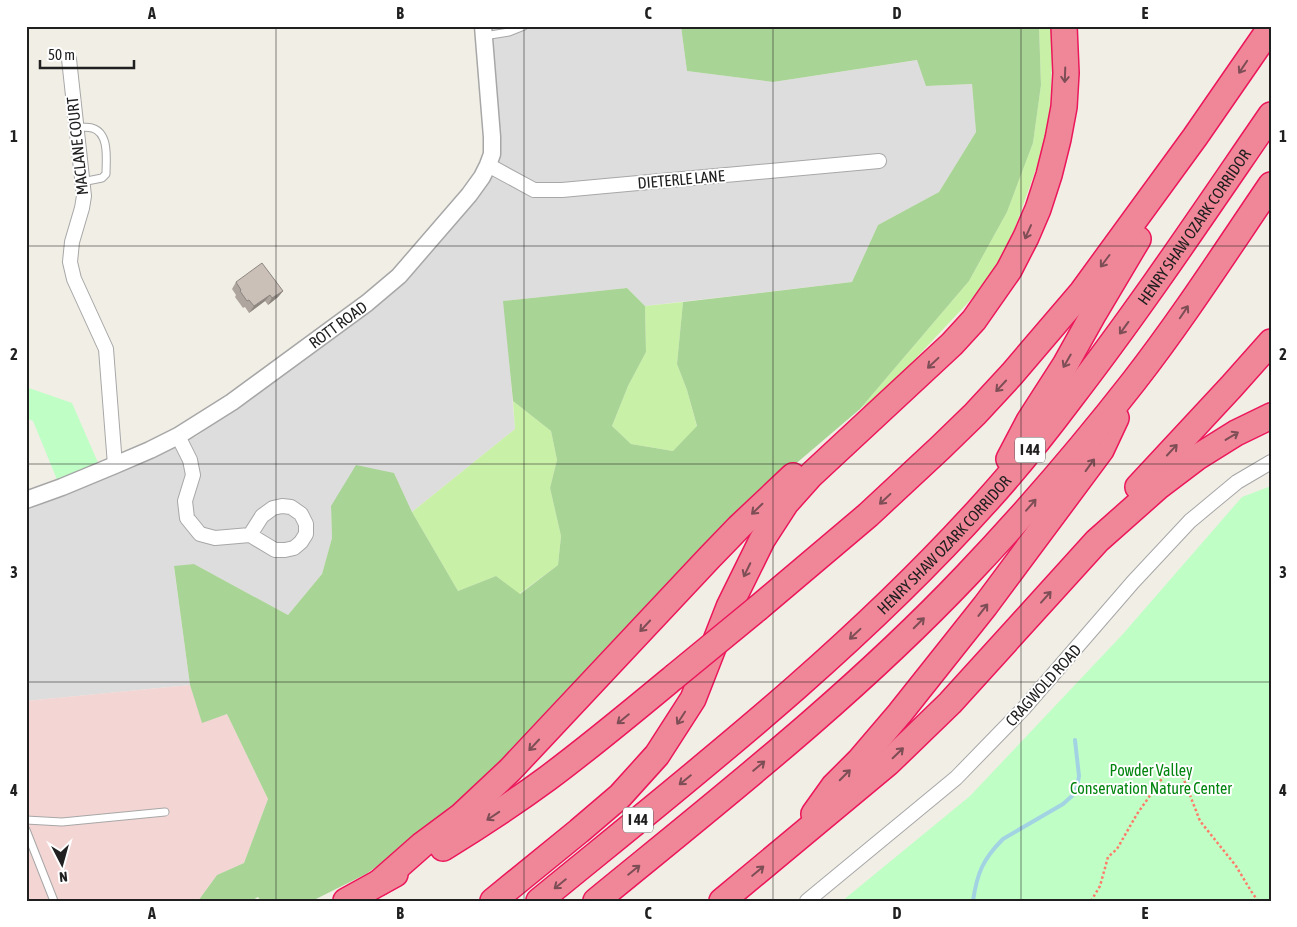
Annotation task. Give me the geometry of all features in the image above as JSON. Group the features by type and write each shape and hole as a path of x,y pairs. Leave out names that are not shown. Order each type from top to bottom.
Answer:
{"highway":[{"path":"493,901 620,796 657,754 693,699 729,607 762,540 786,503 811,475 836,454 952,344 974,320 1009,270 1038,209 1058,140 1064,107 1066,72 1064,26"},
{"path":"346,901 431,856 511,804 584,751 868,515 940,448 1012,374 1082,292 1195,137 1271,27"},
{"name":"HENRY SHAW OZARK CORRIDOR","path":"539,901 788,694 892,599 984,504 1046,431 1128,322 1271,115"},
{"path":"984,504 1029,421 1065,365 1195,137"},
{"name":"I 44","path":"596,901 833,703 916,626 964,578 1011,528 1135,380 1271,185"},
{"path":"1097,541 1124,502 1271,342"},
{"path":"794,841 834,786 859,761 900,713 986,606 1101,450 1135,380"},
{"path":"380,882 422,845 461,816 510,770 764,502 827,447 890,401"},
{"path":"722,901 888,763 950,703 1097,541 1159,486 1196,458 1236,433 1271,416"}],"street":[{"name":"ROTT ROAD","path":"26,500 115,465 178,436 255,386 399,276 482,178 492,154 483,31"},
{"name":"MACLANE COURT","path":"68,59 84,196 72,242 70,262 74,279 106,350 115,465"},
{"name":"DIETERLE LANE","path":"488,165 534,190 562,190 879,161"},
{"path":"178,436 190,460 193,474 185,501 187,518 200,534 216,538 250,535"},
{"name":"CRAGWOLD ROAD","path":"807,901 956,778 1024,708 1133,582 1190,521 1237,482 1271,462"}],"lane":[{"path":"483,31 509,32 524,26"},
{"path":"76,127 91,128 99,131 105,140 107,154 106,174 102,178 82,182"},
{"path":"26,820 62,822 166,812"},
{"path":"26,830 54,901"}],"path":[{"path":"1091,901 1100,886 1108,857 1117,849 1137,814 1168,770 1179,768 1200,821 1236,866 1258,901"}],"shaded area":[{"path":"490,26 681,26 687,71 773,82 918,60 927,86 972,84 976,132 939,192 878,225 852,282 645,306 627,288 504,301 515,429 412,512 394,473 331,506 332,538 322,574 288,615 194,564 174,567 190,685 26,701 26,511 197,436 377,301 485,186"},
{"path":"190,685 202,722 227,714 268,799 244,863 217,875 198,901 26,901 26,701"}],"green space":[{"path":"681,26 1039,26 1041,85 1033,143 1007,212 969,281 860,409 717,531 473,793 419,837 366,874 312,901 261,901 258,897 251,901 198,901 217,875 244,863 268,799 227,714 202,723 190,685 174,566 194,564 288,615 322,574 332,538 331,506 356,465 394,473 412,512 458,591 496,576 520,594 558,565 561,536 550,488 557,460 551,431 513,401 503,301 627,288 645,306 646,352 628,386 612,426 631,444 673,451 697,426 687,390 677,364 683,302 852,282 878,225 939,192 976,132 972,84 926,86 917,60 773,82 687,71"},
{"path":"1039,26 1051,26 1050,111 1044,146 1015,228 996,266 977,293 903,372 878,396 860,409 969,281 1007,212 1033,143 1041,85"},
{"path":"683,302 677,364 687,390 697,427 673,451 631,444 612,426 628,386 646,352 645,306"},
{"path":"26,387 72,403 99,465 58,482 33,421 26,418"},
{"path":"513,401 551,431 557,460 550,488 561,536 558,565 519,594 496,576 458,591 412,512 515,429"},
{"name":"Powder Valley Conservation Nature Center","path":"1271,486 1271,901 842,901 970,796 1122,635 1242,497"}],"building":[{"path":"262,263 283,291 272,298 270,295 254,306 249,300 247,301 236,282"}],"waterway":[{"path":"973,901 979,874 996,846 1003,839 1063,804 1072,796 1077,787 1079,776 1075,740"}]}
